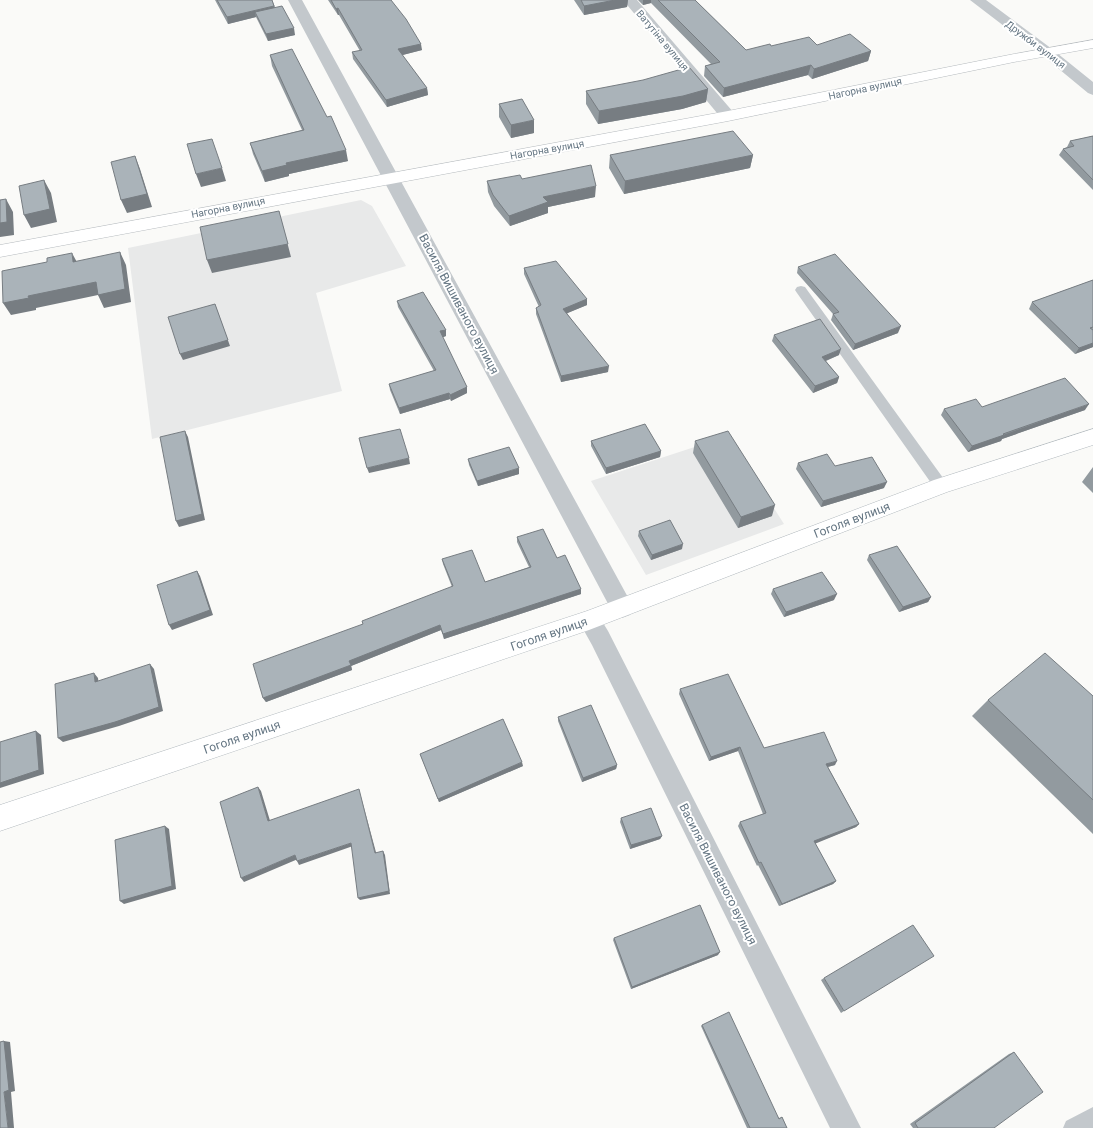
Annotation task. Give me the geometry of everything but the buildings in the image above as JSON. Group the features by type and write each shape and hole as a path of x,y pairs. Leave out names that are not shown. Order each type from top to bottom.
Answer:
{"main road":[{"name":"Нагорна вулиця","path":"0,251 390,177 728,116 1093,44"},
{"name":"Гоголя вулиця","path":"0,818 589,620 942,486 1093,437"}],"street":[{"name":"Василя Вишиваного вулиця","path":"295,0 622,608"},
{"name":"Ватутіна вулиця","path":"630,0 728,116"},
{"name":"Дружби вулиця","path":"977,0 1048,52 1093,90"},
{"name":"Василя Вишиваного вулиця","path":"589,620 608,652 846,1128"}],"lane":[{"path":"801,290 942,486"},
{"path":"1073,1128 1093,1117"}],"shaded area":[{"path":"361,200 372,206 406,266 316,293 342,391 152,439 128,248"},
{"path":"728,436 784,524 646,575 591,481"}]}
